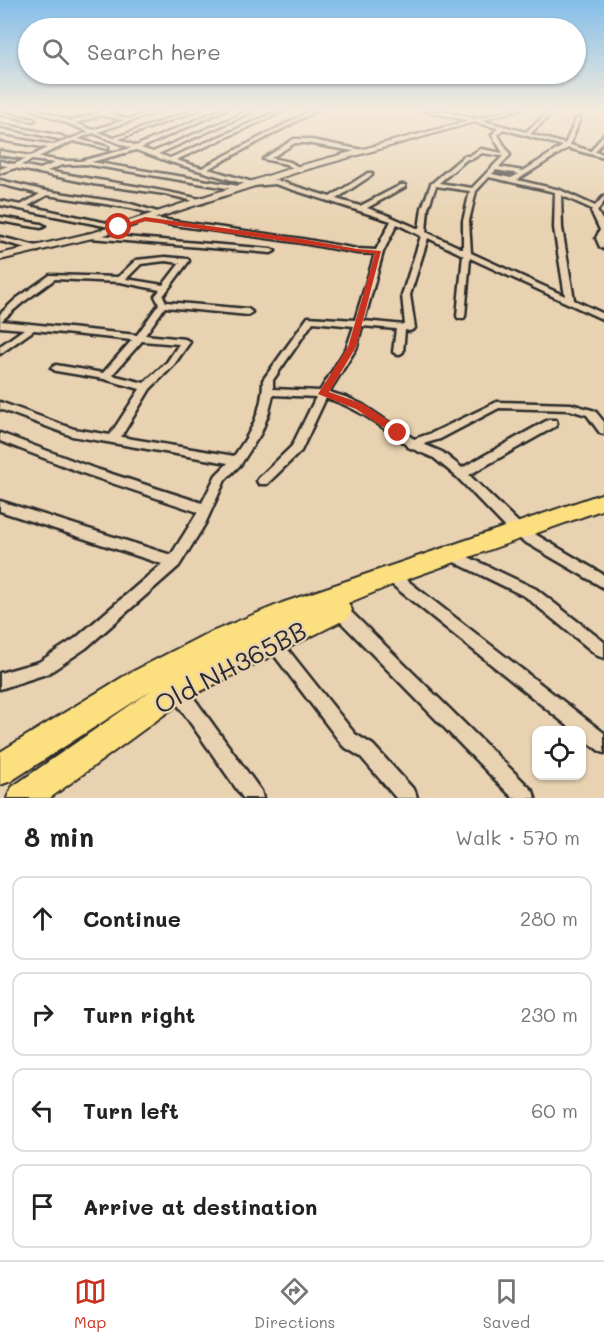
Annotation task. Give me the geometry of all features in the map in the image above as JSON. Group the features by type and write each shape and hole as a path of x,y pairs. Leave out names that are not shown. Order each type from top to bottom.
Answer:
{"main road":[{"name":"Old NH365BB","path":"23,798 177,688 273,642 390,575 518,531 600,506"},
{"name":"Old NH365BB","path":"0,770 136,684 212,645 282,614 336,604"}],"street":[{"path":"49,146 54,147"},
{"path":"99,146 106,148"},
{"path":"132,146 252,184 275,182 395,221 604,318"},
{"path":"84,162 140,146"},
{"path":"154,154 172,146"},
{"path":"171,160 202,146"},
{"path":"202,170 247,146"},
{"path":"286,146 266,159 288,163 298,169"},
{"path":"337,146 365,151"},
{"path":"0,257 90,236 298,169 383,146"},
{"path":"502,146 507,155"},
{"path":"513,180 567,146"},
{"path":"568,146 604,156"},
{"path":"592,153 597,146"},
{"path":"0,171 54,147"},
{"path":"0,681 43,668 81,643 174,562 198,524 220,478 257,433 269,392 268,380 311,319 410,328 406,295 424,234 425,208 434,184 466,157 470,158 481,151 507,155"},
{"path":"0,153 61,163 84,162 239,188"},
{"path":"461,316 467,254 466,221 473,190 507,155"},
{"path":"0,163 93,182 165,192 202,201"},
{"path":"41,171 61,163"},
{"path":"496,168 524,173"},
{"path":"330,200 370,174"},
{"path":"488,175 558,191 596,210"},
{"path":"0,182 46,193 161,214"},
{"path":"434,184 473,190"},
{"path":"360,209 403,186"},
{"path":"558,191 558,228 570,302"},
{"path":"22,207 46,193"},
{"path":"604,198 594,211 604,230 600,238 604,247"},
{"path":"0,202 119,227"},
{"path":"0,219 41,226"},
{"path":"145,219 357,251 379,252"},
{"path":"263,481 297,448 323,394 352,347 379,252 395,221"},
{"path":"90,236 271,251"},
{"path":"0,239 38,249"},
{"path":"120,280 139,262 165,259 185,261 159,296 163,304"},
{"path":"0,319 19,301 53,277 120,280 165,288"},
{"path":"163,304 248,312"},
{"path":"105,376 138,339 163,304"},
{"path":"0,324 184,342 170,364 146,387 113,440"},
{"path":"0,351 32,327"},
{"path":"398,352 401,327"},
{"path":"56,368 105,376 146,387"},
{"path":"269,392 323,394 359,406 412,444 438,455 461,474 518,531 604,582"},
{"path":"412,444 436,436 497,405 571,407 591,413 604,430"},
{"path":"3,409 72,432 237,460"},
{"path":"461,474 552,423"},
{"path":"0,437 88,471 204,509"},
{"path":"0,506 174,562"},
{"path":"451,554 531,592 604,651"},
{"path":"390,575 604,744"},
{"path":"336,604 526,798"},
{"path":"273,642 349,740 367,751 408,798"},
{"path":"177,688 254,798"}],"route":[{"path":"119,227 145,219 357,251 379,252 352,347 323,394 359,406 398,433"}]}
